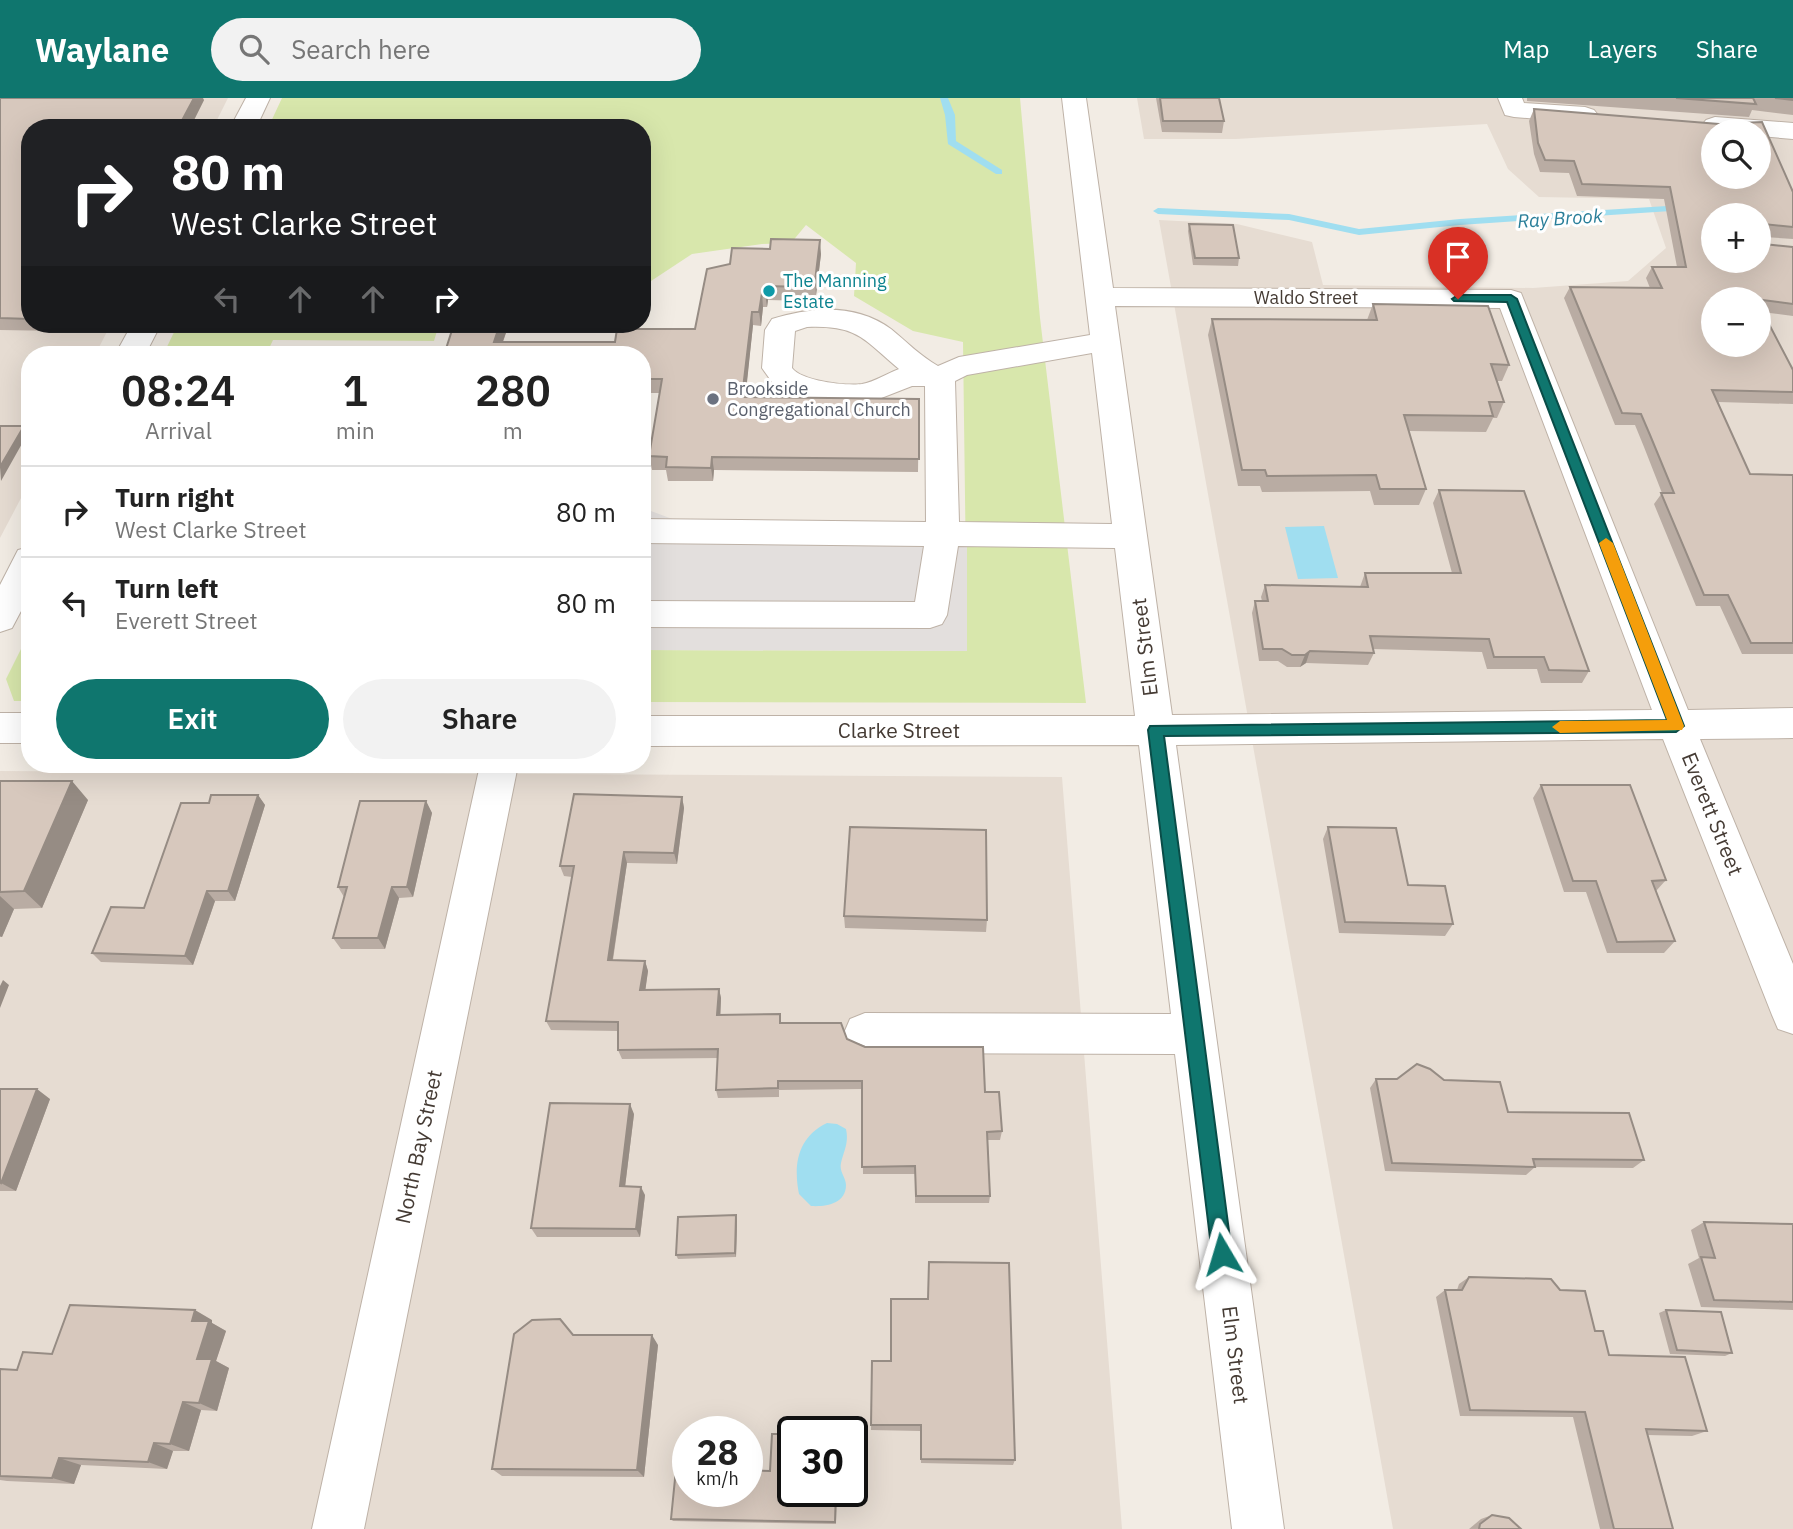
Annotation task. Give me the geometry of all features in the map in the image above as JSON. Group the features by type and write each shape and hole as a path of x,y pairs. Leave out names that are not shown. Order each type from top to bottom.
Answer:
{"street":[{"path":"248,119 258,98"},
{"name":"Elm Street","path":"1074,98 1258,1529"},
{"path":"1512,104 1605,116"},
{"path":"1689,123 1793,131"},
{"name":"Waldo Street","path":"1101,297 1511,299"},
{"name":"Everett Street","path":"1511,299 1676,726 1793,1015"},
{"path":"940,377 917,369 884,340 858,324 840,319 805,317 782,325 780,330 777,368 788,382 808,389 866,394 908,376 940,377 959,367 1106,341"},
{"path":"651,614 930,615 943,534 940,377"},
{"path":"651,531 1131,536"},
{"path":"0,619 21,577"},
{"name":"Clarke Street","path":"651,731 1155,730 1793,723"},
{"path":"0,727 21,728"},
{"name":"North Bay Street","path":"338,1529 497,773"},
{"path":"865,1033 1194,1034"}],"shaded area":[{"path":"0,98 228,98 218,119 21,119 21,333 106,333 100,346 21,346 21,498 0,538"},
{"path":"1137,98 1793,98 1793,1529 1393,1529 1159,220 1237,224 1312,242 1323,285 1533,288 1628,281 1666,248 1649,199 1539,197 1508,169 1487,124 1236,139 1144,139"},
{"path":"651,511 675,520 967,525 967,651 651,650"},
{"path":"0,771 1062,777 1122,1529 0,1529"}],"green space":[{"path":"282,98 1020,98 1040,318 1086,703 651,702 651,650 967,651 963,342 913,331 854,296 856,263 806,225 791,243 762,244 692,254 651,281 651,119 272,119"},
{"path":"174,333 436,333 434,341 273,340 270,346 167,346"},
{"path":"21,649 21,701 14,701 6,679"}],"water":[{"path":"1324,526 1338,578 1298,579 1285,527"},
{"path":"827,1123 846,1129 847,1142 841,1166 846,1182 845,1191 834,1203 811,1206 799,1194 798,1162 804,1144 817,1129"}],"building":[{"path":"0,98 194,98 183,119 21,119 21,319 0,318"},
{"path":"1160,98 1219,98 1224,121 1163,121"},
{"path":"1676,98 1753,98 1756,104"},
{"path":"1534,109 1701,123 1701,189 1771,189 1771,142 1793,192 1793,227 1771,225 1771,203 1701,203 1701,273 1771,273 1771,245 1793,247 1793,304 1771,301 1771,287 1701,287 1701,357 1771,357 1771,328 1793,370 1793,392 1712,390 1750,474 1793,475 1793,643 1751,643 1728,595 1704,595 1661,493 1674,493 1641,414 1622,413 1570,287 1662,288 1652,267 1686,267 1670,187 1582,184 1574,161 1545,160 1538,143"},
{"path":"1189,224 1233,225 1239,258 1195,258"},
{"path":"771,239 820,240 815,281 807,281 806,287 766,286 759,312 752,312 742,397 919,399 919,459 712,457 711,468 666,467 667,457 651,456 662,379 651,379 651,346 447,346 451,333 497,333 494,342 615,342 616,333 651,333 651,329 695,329 707,269 730,264 732,248 770,249"},
{"path":"1373,304 1488,306 1509,365 1491,364 1504,402 1489,402 1493,416 1404,415 1426,489 1380,489 1376,475 1267,476 1265,470 1242,470 1212,319 1377,320"},
{"path":"0,426 21,426 21,431 0,467"},
{"path":"1439,490 1524,491 1589,671 1549,670 1544,657 1494,657 1489,639 1370,636 1374,653 1310,651 1305,655 1292,655 1282,649 1263,649 1255,601 1268,601 1265,585 1368,587 1365,573 1461,573"},
{"path":"0,781 72,781 24,891 0,892"},
{"path":"1541,785 1630,785 1666,880 1652,881 1675,941 1617,942 1596,881 1573,881"},
{"path":"574,794 682,797 674,853 624,852 608,960 645,961 640,990 719,989 717,1015 780,1014 780,1023 841,1023 847,1039 865,1047 983,1047 985,1092 999,1092 1002,1131 987,1132 990,1196 916,1196 915,1166 862,1167 862,1081 778,1081 778,1088 716,1090 718,1049 618,1050 618,1022 546,1021 574,866 560,866"},
{"path":"211,795 258,795 228,891 207,891 185,956 92,953 111,907 144,908 181,803 209,803"},
{"path":"360,801 426,801 407,887 392,887 378,938 333,938 347,887 338,887"},
{"path":"850,827 986,830 987,920 844,916"},
{"path":"1328,827 1396,828 1408,885 1445,886 1453,924 1345,922"},
{"path":"1417,1064 1430,1069 1444,1080 1500,1082 1508,1112 1629,1113 1644,1160 1533,1159 1535,1167 1392,1163 1376,1079 1397,1079"},
{"path":"0,1089 37,1089 1,1183 0,1182"},
{"path":"550,1103 630,1104 620,1186 641,1187 636,1229 531,1228"},
{"path":"736,1215 735,1253 676,1255 678,1217"},
{"path":"1704,1222 1793,1224 1793,1302 1714,1300 1701,1257 1715,1258"},
{"path":"929,1262 1009,1263 1015,1460 921,1459 921,1425 871,1425 872,1361 891,1361 891,1299 928,1299"},
{"path":"1469,1277 1551,1279 1560,1290 1585,1291 1595,1331 1603,1331 1609,1355 1685,1357 1707,1431 1646,1429 1673,1529 1614,1529 1585,1412 1470,1410 1445,1290 1462,1290"},
{"path":"70,1305 195,1310 192,1321 209,1321 197,1359 212,1359 199,1403 183,1402 170,1444 154,1443 148,1462 59,1458 52,1478 0,1476 0,1369 17,1370 23,1352 52,1354"},
{"path":"1666,1310 1721,1312 1732,1353 1677,1350"},
{"path":"560,1319 573,1335 652,1335 637,1470 492,1469 514,1334 532,1320"},
{"path":"772,1434 777,1434 777,1507 835,1507 835,1522 671,1519 672,1507 763,1507 763,1471 770,1471"},
{"path":"1492,1515 1509,1518 1521,1529 1479,1529 1480,1524"}],"waterway":[{"name":"Ray Brook","path":"944,98 950,115 951,142 999,172"},
{"name":"Ray Brook","path":"1158,211 1289,217 1359,232 1460,222 1683,208"}],"slow traffic":[{"path":"1560,727 1676,726 1606,543"}],"place":[{"name":"The Manning Estate","path":"769,291"},
{"name":"Brookside Congregational Church","path":"713,399"}],"route":[{"path":"1222,1254 1155,730 1676,726 1511,299 1458,299"}]}
